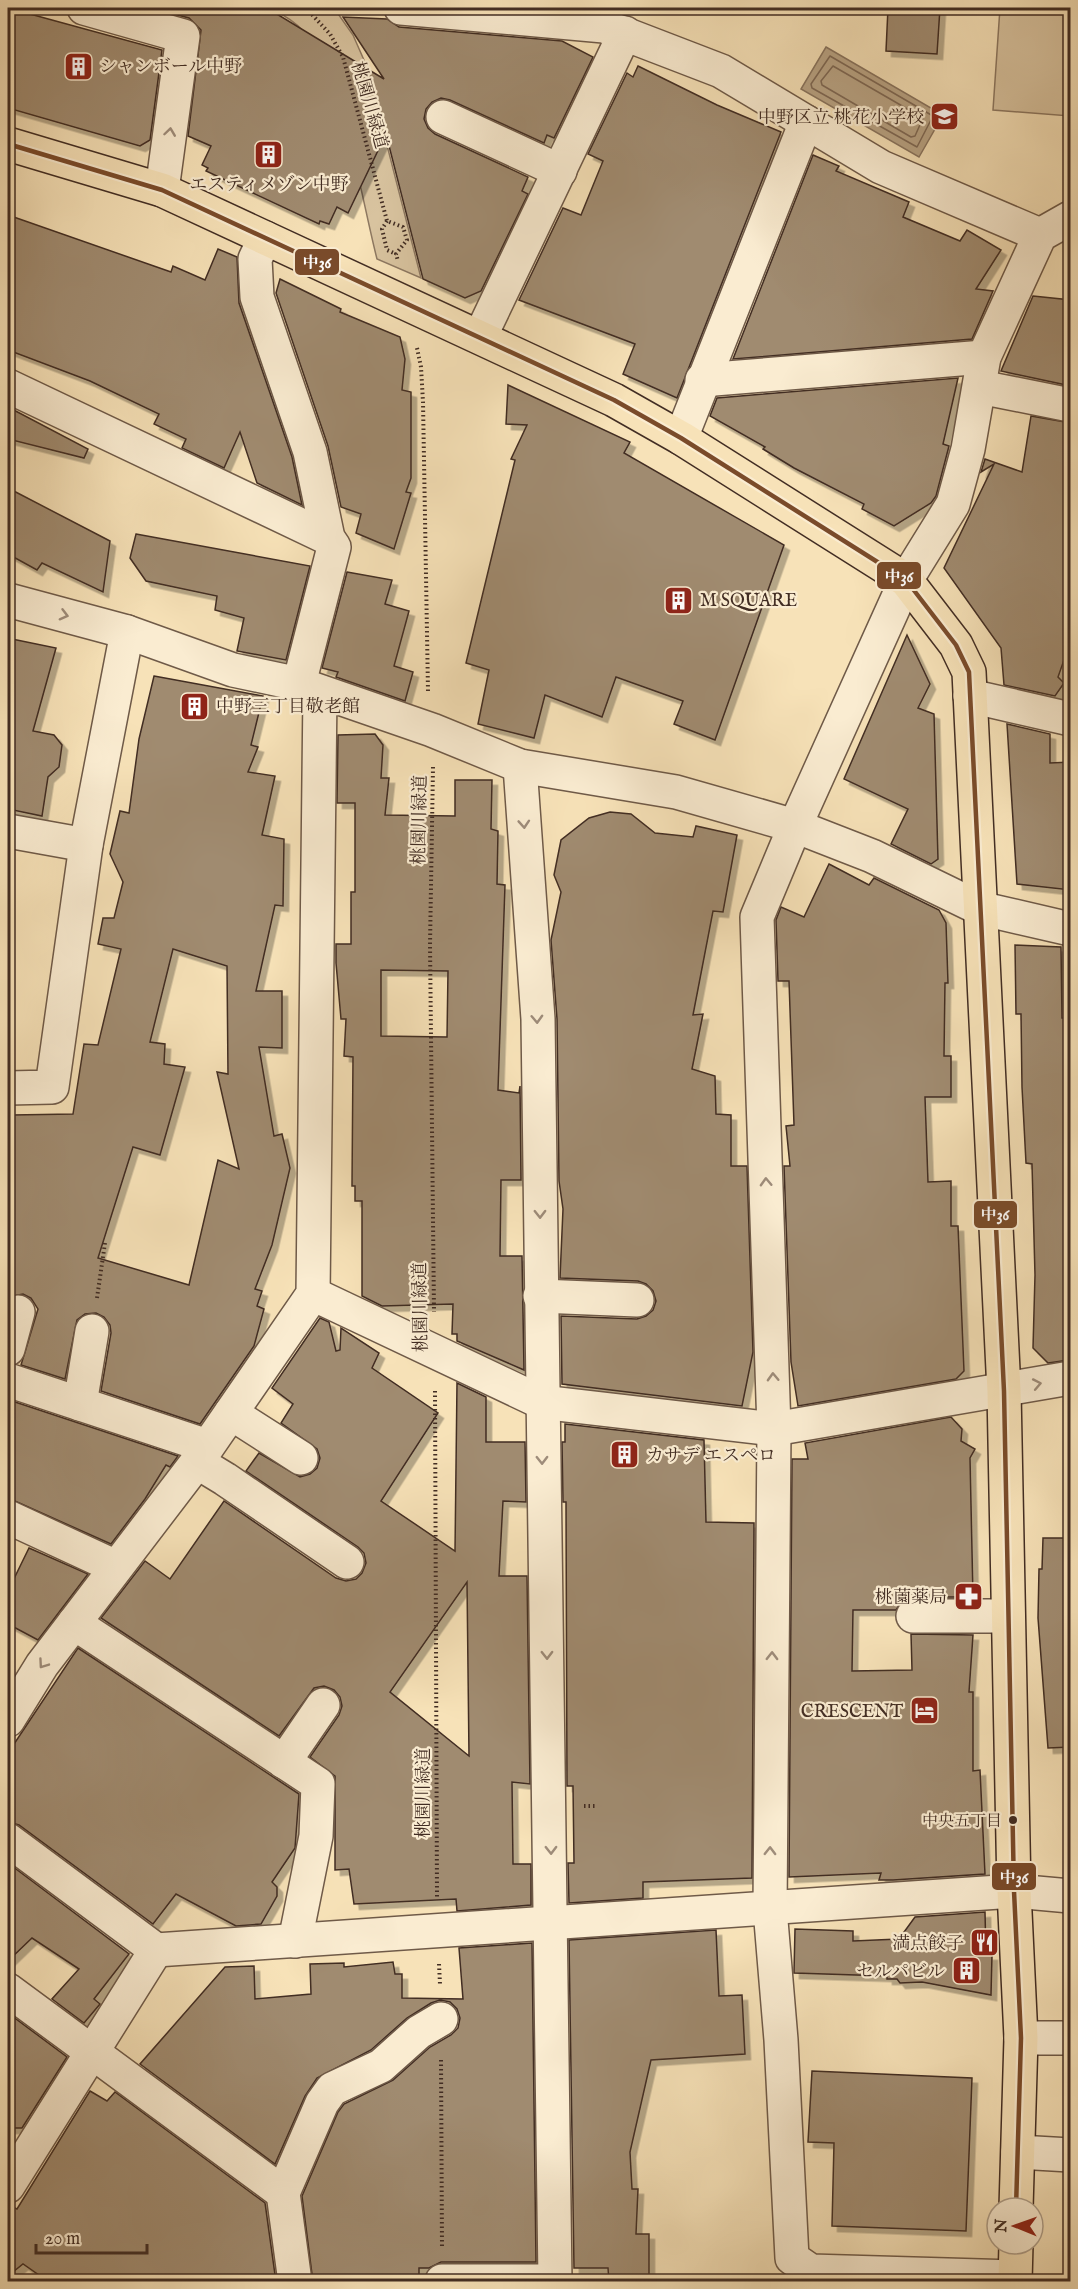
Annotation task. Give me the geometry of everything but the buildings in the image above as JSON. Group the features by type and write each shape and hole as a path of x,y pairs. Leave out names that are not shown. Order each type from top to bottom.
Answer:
{"main road":[{"path":"8,144 162,190 614,400 681,438 906,580 956,645 969,672 1004,1391 1014,1891 1021,2038 1016,2196"},
{"path":"1015,2279 1016,2256"}],"street":[{"path":"84,8 183,36 162,190"},
{"path":"401,8 575,16 625,33 721,71 881,167 1040,235"},
{"path":"480,337 625,33"},
{"path":"443,117 560,171"},
{"path":"681,438 702,380 806,122"},
{"path":"1015,2279 811,2271 792,2258 782,2040 770,1909 774,1429 757,917 795,826 906,580 952,504 968,449 982,372 1040,235 1071,218"},
{"path":"8,1720 42,1665 202,1454 313,1294 309,688 334,547 328,538 310,452 257,297 255,259 265,238"},
{"path":"702,380 982,372 1071,405"},
{"path":"8,386 328,538"},
{"path":"8,600 127,632 233,670 309,688 432,730 520,766 676,792 795,826 872,856 979,908 1071,929"},
{"path":"8,1088 52,1087 86,845 127,632"},
{"path":"970,696 1071,719"},
{"path":"442,2281 555,2281 552,1923 541,1402 538,1019 520,766"},
{"path":"8,831 86,845"},
{"path":"313,1294 541,1402 774,1429 1071,1378"},
{"path":"540,1296 637,1300"},
{"path":"8,1349 18,1312"},
{"path":"80,1404 92,1331"},
{"path":"8,1380 80,1404 202,1454 225,1479 347,1563"},
{"path":"231,1413 301,1458"},
{"path":"8,1517 116,1567"},
{"path":"913,1616 1008,1616"},
{"path":"74,1623 318,1784 316,1836 295,1941"},
{"path":"284,1762 323,1705"},
{"path":"8,1840 156,1950 1014,1891 1071,1896"},
{"path":"8,2186 156,1950"},
{"path":"8,1990 283,2193"},
{"path":"295,2282 283,2193 322,2103 333,2089 381,2066 419,2032 441,2019"},
{"path":"1021,2038 1071,2038"},
{"path":"1018,2152 1071,2155"}],"path":[{"name":"桃園川緑道","path":"306,8 330,34 346,65 387,221 382,229 387,250 396,254"},
{"name":"桃園川緑道","path":"387,221 403,227 406,240 396,254 398,263"},
{"name":"桃園川緑道","path":"415,340 422,367 428,709 432,730 430,945 442,2281"},
{"path":"92,1331 105,1243"}],"shaded area":[{"path":"270,8 334,8 353,35 367,67 421,278 377,259 350,141 330,81 304,32 284,15"},
{"path":"1000,8 1070,8 1070,116 993,110"}],"water":[{"path":"826,47 943,115 919,157 801,89"}],"transit line":[{"name":"中36","path":"8,144 162,190 614,400 681,438 906,580 956,645 969,672 1004,1391 1014,1891 1021,2038 1016,2196"}],"place":[{"name":"シャンボール中野","path":"78,66"},
{"name":"中野区立 桃花小学校","path":"945,117"},
{"name":"エスティメゾン中野","path":"269,155"},
{"name":"M SQUARE","path":"679,600"},
{"name":"中野三丁目敬老館","path":"195,706"},
{"name":"カサデ エスペロ","path":"625,1455"},
{"name":"桃薗薬局","path":"968,1597"},
{"name":"CRESCENT","path":"924,1711"},
{"name":"中央五丁目","path":"1013,1820"},
{"name":"満点餃子","path":"985,1943"},
{"name":"セルパビル","path":"966,1971"}]}
